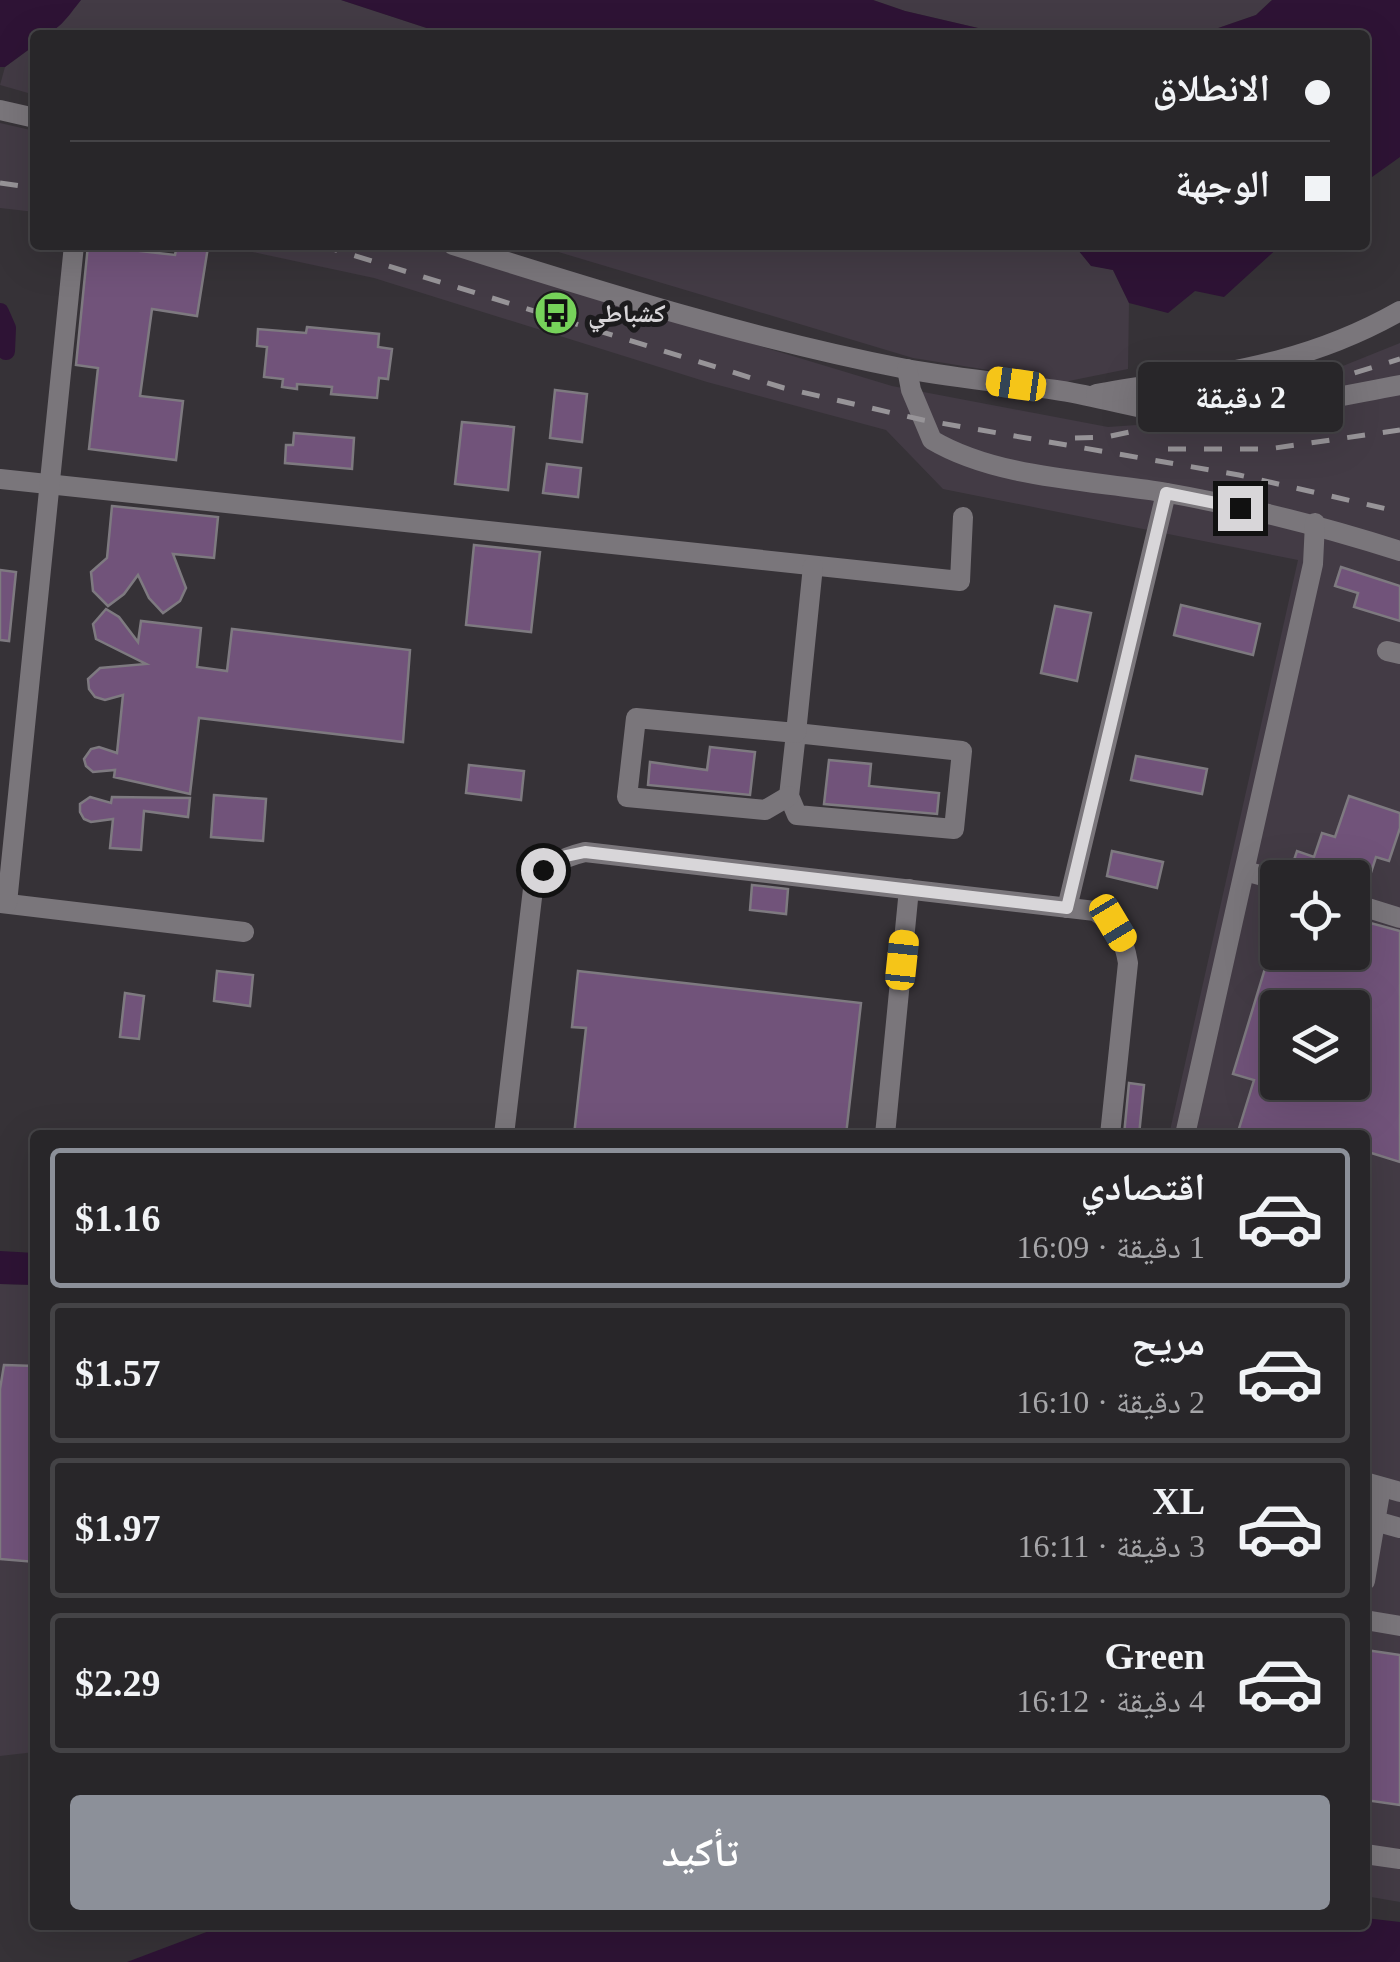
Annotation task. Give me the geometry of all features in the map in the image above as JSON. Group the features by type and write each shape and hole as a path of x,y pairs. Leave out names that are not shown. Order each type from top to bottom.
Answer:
{"street":[{"path":"0,110 30,117"},
{"path":"73,250 3,903 244,932"},
{"path":"469,250 628,300 907,369 1088,395 1144,409 1226,412 1400,385"},
{"path":"1088,395 1254,369 1364,332 1400,311"},
{"path":"907,369 911,390 932,440 975,462 1166,493 1315,524 1400,551"},
{"path":"0,479 960,581 963,517"},
{"path":"1067,908 1166,493"},
{"path":"1185,1130 1313,564 1315,524"},
{"path":"789,796 765,810 628,797 636,718 796,733 962,751 954,829 798,815 789,796 796,733 813,566"},
{"path":"505,1130 533,889 543,870 566,856 585,852 1095,911 1113,923 1124,942 1128,963 1111,1130"},
{"path":"1245,870 1260,875"},
{"path":"885,1130 910,890"},
{"path":"1370,909 1400,918"},
{"path":"1370,1545 1382,1487"},
{"path":"1375,1521 1400,1528"},
{"path":"1370,1621 1400,1626"},
{"path":"1370,1855 1400,1858"}],"shaded area":[{"path":"0,0 81,0 56,28 30,30 30,49 0,67"},
{"path":"81,0 341,0 433,30 54,30"},
{"path":"341,0 873,0 987,30 433,30"},
{"path":"873,0 1272,0 1256,15 1212,30 987,30"},
{"path":"1272,0 1400,0 1400,157 1370,178 1370,30 1212,30 1256,15"},
{"path":"30,49 30,94 0,85 5,67"},
{"path":"0,123 30,130 30,211 0,208"},
{"path":"243,250 443,250 892,386 1108,427 1179,422 1175,398 1235,394 1245,398 1293,386 1400,343 1400,1902 1370,1897 1370,1130 1170,1130 1298,560 943,489 886,430 707,382 374,278"},
{"path":"552,250 1078,250 1091,265 1113,270 1129,303 1128,369 1064,382 913,358"},
{"path":"1078,250 1276,250 1224,297 1195,291 1168,313 1129,303 1113,270 1091,266"},
{"path":"0,1251 30,1253 30,1285 0,1284"},
{"path":"0,1284 30,1285 30,1753 0,1756"},
{"path":"1370,1919 1400,1922 1400,1962 127,1962 212,1930 1370,1930"}],"building":[{"path":"88,250 175,255 176,250 208,250 197,316 152,309 140,396 183,401 176,460 89,449 98,368 76,365"},
{"path":"307,327 379,334 378,347 392,349 388,379 379,378 377,398 331,394 332,387 282,387 283,379 264,377 267,347 257,346 258,329 306,333"},
{"path":"555,390 587,394 582,442 550,438"},
{"path":"462,422 514,427 508,490 455,484"},
{"path":"294,433 354,438 352,469 285,463 286,445 293,445"},
{"path":"547,464 581,468 578,497 543,493"},
{"path":"112,506 218,517 214,558 173,554 186,588 180,601 163,613 149,598 138,575 124,594 108,606 93,591 91,572 107,558"},
{"path":"474,545 540,552 531,632 466,625"},
{"path":"1341,567 1400,586 1400,621 1354,607 1358,593 1335,586"},
{"path":"0,570 16,572 9,641 0,640"},
{"path":"1181,605 1260,624 1253,655 1174,635"},
{"path":"1055,606 1091,613 1077,681 1041,673"},
{"path":"106,609 119,617 138,642 141,621 201,628 197,667 227,671 232,629 410,650 403,742 199,718 190,794 114,777 115,770 93,772 84,759 91,749 99,747 117,753 123,695 105,700 95,697 88,679 100,668 146,664 96,639 93,624"},
{"path":"710,747 755,752 750,795 648,785 650,762 707,770"},
{"path":"1136,756 1207,769 1202,794 1131,780"},
{"path":"829,760 871,764 869,786 939,793 937,814 824,804"},
{"path":"469,765 524,771 521,800 466,793"},
{"path":"214,795 266,799 263,841 211,837"},
{"path":"1349,796 1400,813 1400,828 1389,861 1376,857 1370,876 1370,860 1294,860 1297,851 1314,857 1322,833 1335,837"},
{"path":"90,797 111,803 112,797 190,798 188,817 144,811 141,850 110,848 113,819 91,822 80,812 80,804"},
{"path":"1112,851 1163,862 1157,888 1107,876"},
{"path":"752,885 788,889 786,914 750,910"},
{"path":"1370,923 1400,931 1400,1162 1370,1153 1370,1130 1239,1130 1254,1080 1233,1074 1265,970 1370,970"},
{"path":"217,971 253,975 250,1006 214,1001"},
{"path":"578,971 861,1003 847,1130 575,1130 586,1028 572,1027"},
{"path":"125,993 144,996 139,1039 120,1037"},
{"path":"1129,1083 1144,1085 1140,1130 1124,1130"},
{"path":"4,1365 30,1366 30,1562 0,1559 0,1389"},
{"path":"1370,1651 1400,1655 1400,1805 1370,1801"}],"waterway":[{"path":"0,312 7,328 6,351"}],"railway":[{"path":"0,183 30,187"},
{"path":"336,250 784,388 923,420 1239,475 1400,512"},
{"path":"1075,438 1106,437 1226,412 1400,359"},
{"path":"1168,449 1268,449 1400,430"}],"place":[{"name":"كشباطي","path":"556,313"}],"route":[{"path":"543,870 566,856 585,852 1067,908 1166,493 1240,508"}]}
